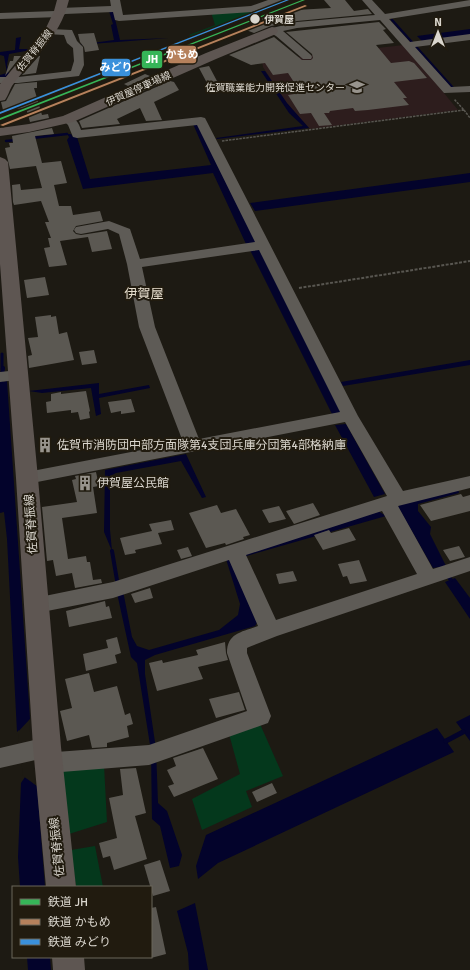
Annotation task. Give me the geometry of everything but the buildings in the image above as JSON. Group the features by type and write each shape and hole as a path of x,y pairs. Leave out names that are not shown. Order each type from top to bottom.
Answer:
{"main road":[{"name":"佐賀脊振線","path":"0,97 5,80 51,32 61,8"},
{"name":"伊賀屋停車場線","path":"0,132 41,126 68,119 211,56 272,31"},
{"name":"佐賀脊振線","path":"0,162 9,376 27,478 37,606 29,754 61,886"},
{"path":"68,958 69,970"}],"street":[{"path":"0,16 17,15 61,8 113,7 118,18 252,9 278,0"},
{"path":"367,0 413,44 448,91 470,89"},
{"path":"272,31 297,25 385,16 470,2"},
{"path":"385,16 408,4"},
{"path":"272,31 280,34 307,57"},
{"path":"5,80 75,74 77,72 80,58 78,47 72,43 68,32 51,32"},
{"path":"413,44 470,37"},
{"path":"29,754 154,754 260,716 237,653 237,645 242,641 270,630 447,571 388,507 342,418 334,386 201,121 77,134 73,124 68,119"},
{"path":"81,230 108,225 125,232 134,264 148,327 193,446"},
{"path":"134,264 264,245"},
{"path":"27,478 342,418"},
{"path":"37,606 119,588 237,555 470,482"},
{"path":"237,555 270,630"}],"path":[{"path":"448,91 470,118"},
{"path":"212,142 464,110"},
{"path":"286,290 470,261"}],"shaded area":[{"name":"佐賀職業能力開発促進センター","path":"404,45 458,110 310,129 286,103 263,67 262,61"}],"green space":[{"path":"256,9 259,11 192,37 189,35 215,25 211,12"},
{"path":"260,724 283,776 246,791 252,807 202,830 192,799 240,774 229,734"},
{"path":"104,765 107,822 69,834 62,769"},
{"path":"95,846 103,886 76,886 71,850"}],"water":[{"path":"113,10 120,40 169,38 78,45 114,40 111,25 113,24 109,11"},
{"path":"470,29 470,35 422,41 417,36"},
{"path":"21,37 19,49 32,49 9,54 7,65 9,75 4,78 0,78 0,75 7,73 4,56 0,55 0,52 15,50 16,38"},
{"path":"261,71 265,71 287,103 309,128 217,139 216,138 303,126 289,113"},
{"path":"199,123 257,242 246,244 213,173 83,189 67,140 69,137 67,134 77,137 90,179 211,165 193,124"},
{"path":"470,173 470,182 255,211 250,203"},
{"path":"261,248 343,412 332,414 250,250"},
{"path":"470,360 470,365 343,386 341,382"},
{"path":"7,381 30,719 27,723 33,783 37,786 45,886 20,886 18,857 21,783 25,777 19,730 17,732 7,539 4,512 0,513 0,382"},
{"path":"99,383 99,394 149,385 150,388 99,398 101,414 96,416 91,388 42,393 29,391"},
{"path":"346,424 385,494 374,497 335,425"},
{"path":"186,454 206,497 202,498 181,461 116,473 110,476 110,530 112,551 104,532 105,470"},
{"path":"458,489 459,493 418,504 418,511 431,527 430,534 446,566 433,568 398,507 400,504"},
{"path":"378,511 386,516 243,557 242,552"},
{"path":"230,557 258,621 255,626 155,655 145,660 145,674 156,749 158,803 167,811 182,855 179,866 170,868 160,826 152,819 151,751 137,663 131,657 117,593 123,591 132,637 137,646 149,650 219,630 238,615 240,604 226,559"},
{"path":"455,578 470,598 470,619 445,582"},
{"path":"470,715 470,741 456,722"},
{"path":"437,728 454,752 218,863 198,879 196,866 206,835"},
{"path":"195,903 208,970 189,970 188,953 177,911"},
{"path":"27,958 50,958 51,970 28,970"}],"pier":[{"path":"30,719 29,723 35,782 37,786 23,776 18,734 16,734"}],"waterway":[{"path":"392,20 454,89"},
{"path":"32,138 67,134"},
{"path":"6,141 17,140"},
{"path":"2,354 2,369"},
{"path":"1,382 3,368"},
{"path":"112,551 118,586"},
{"path":"440,566 451,580"},
{"path":"446,741 463,732"}],"rail line":[{"name":"みどり","path":"0,113 288,0"},
{"name":"JH","path":"0,119 304,0"},
{"name":"かもめ","path":"2,125 306,6"}],"place":[{"name":"伊賀屋","path":"255,19"},
{"name":"佐賀職業能力開発促進センター","path":"357,87"},
{"name":"佐賀市消防団中部方面隊第4支団兵庫分団第4部格納庫","path":"45,445"},
{"name":"伊賀屋公民館","path":"85,483"}],"district":[{"name":"伊賀屋","path":"144,293"}]}
